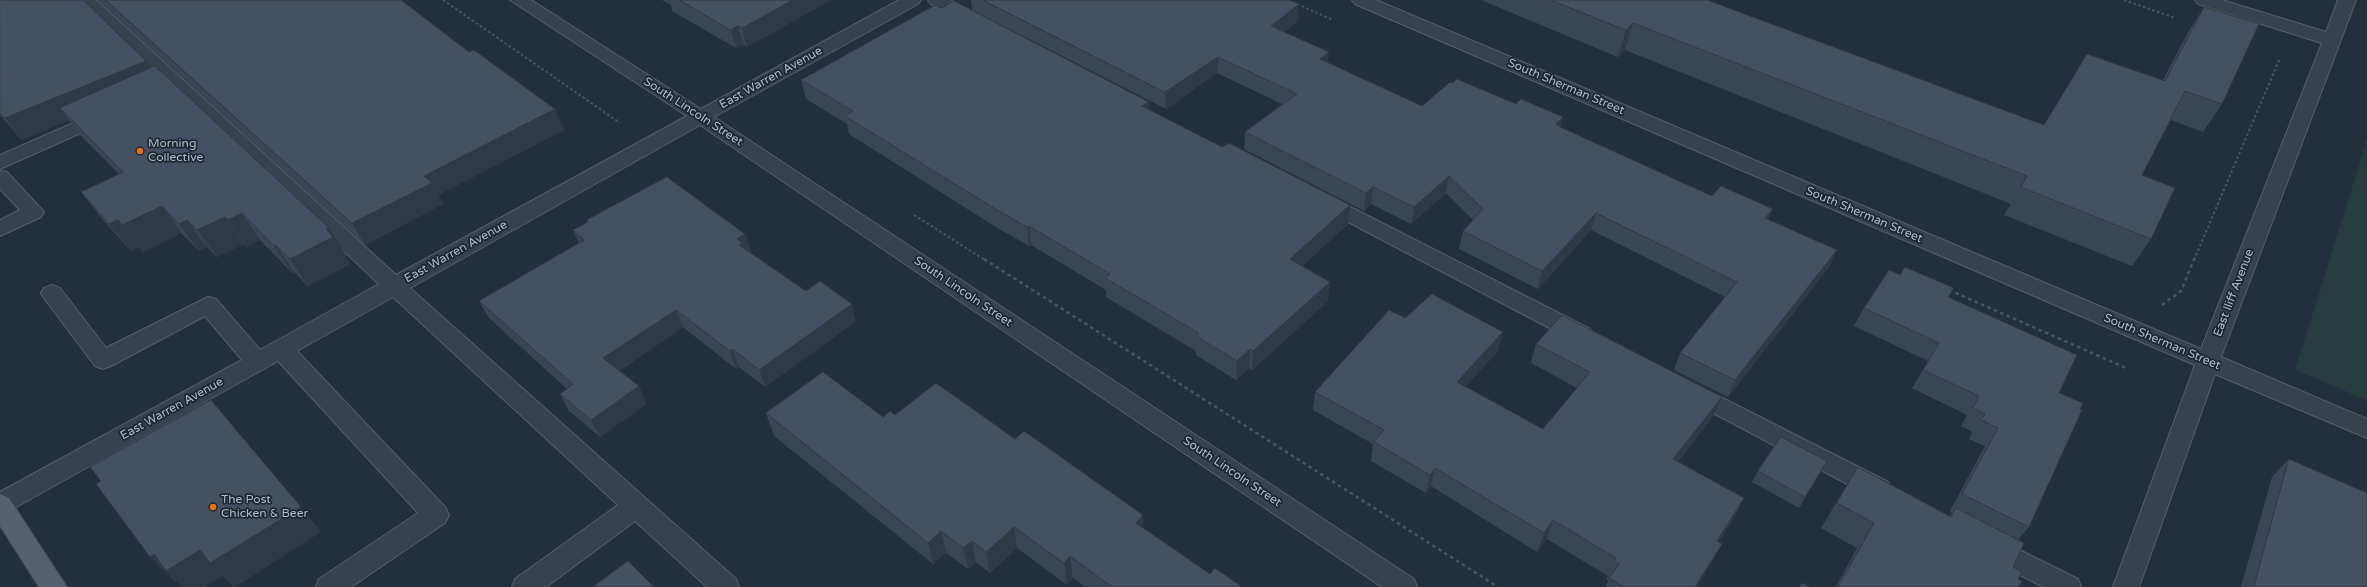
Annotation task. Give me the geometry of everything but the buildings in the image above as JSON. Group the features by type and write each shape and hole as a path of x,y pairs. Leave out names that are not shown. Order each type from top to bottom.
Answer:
{"main road":[{"path":"0,504 54,587"}],"street":[{"path":"86,0 394,286 726,587"},
{"name":"South Lincoln Street","path":"519,0 701,117 1404,587"},
{"name":"East Warren Avenue","path":"0,504 912,0"},
{"path":"937,0 993,29"},
{"name":"South Sherman Street","path":"1362,0 2367,429"},
{"path":"2204,0 2332,40"},
{"name":"East Iliff Avenue","path":"2126,587 2208,362 2347,0"},
{"path":"155,92 176,83"},
{"path":"0,163 120,108"},
{"path":"0,177 34,212 0,229"},
{"path":"1304,190 1600,344"},
{"path":"52,293 103,360 208,305 257,362"},
{"path":"281,348 436,515 329,587"},
{"path":"1671,381 1897,498"},
{"path":"526,587 636,506"},
{"path":"1968,535 2068,587"}],"path":[{"path":"444,0 625,127"},
{"path":"2158,308 2181,291 2280,58 2279,52"},
{"path":"907,211 1498,587"}],"green space":[{"path":"2367,140 2367,400 2295,370"}],"place":[{"name":"Morning Collective","path":"140,151"},
{"name":"The Post Chicken & Beer","path":"213,507"}]}
